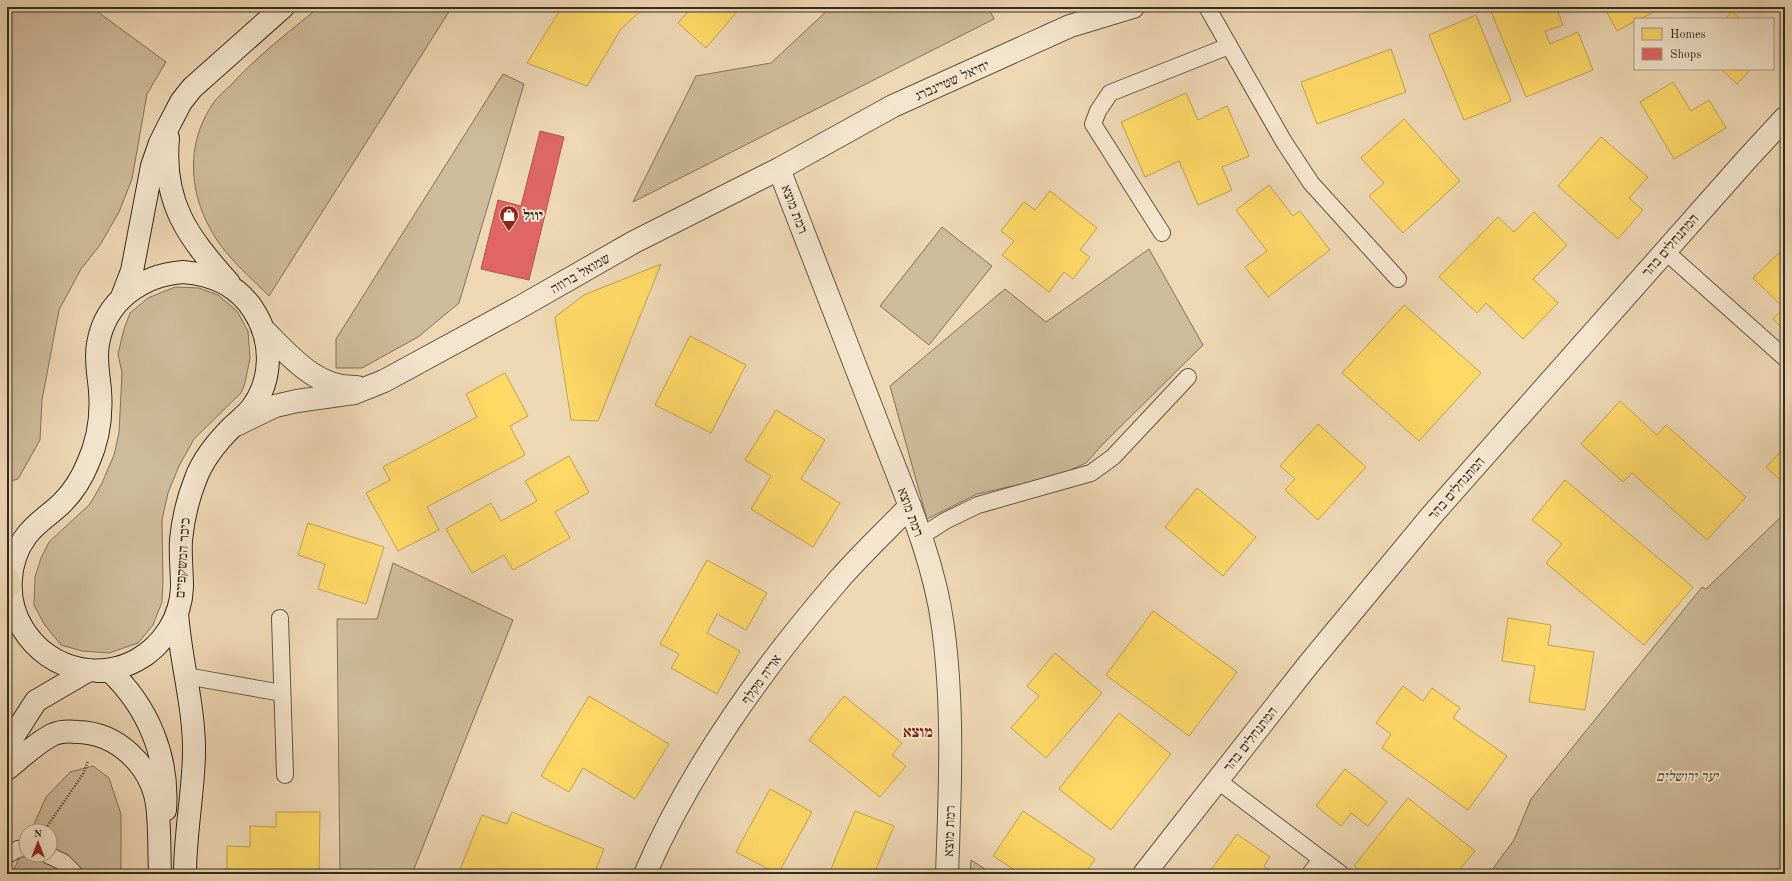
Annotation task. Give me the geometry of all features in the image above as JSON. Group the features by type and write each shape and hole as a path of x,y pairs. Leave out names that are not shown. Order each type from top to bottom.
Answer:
{"street":[{"path":"122,297 132,271 152,166 160,143 181,102 192,88 283,7"},
{"name":"יחיאל שטיינברג","path":"779,169 893,106 1070,26 1133,7"},
{"name":"המתנחלים בהר","path":"1144,874 1308,665 1432,515 1665,251 1785,118"},
{"path":"169,125 167,165 174,203 193,240 233,289"},
{"name":"שמואל ברוזה","path":"233,426 275,406 297,401 354,393 384,381 522,306 634,242 779,169"},
{"name":"רמת מוצא","path":"779,169 910,506 931,568 943,626 950,698 950,778 947,874"},
{"name":"כיכר המשקפיים","path":"169,273 197,273 210,276 233,289 252,307 264,330 268,357 264,384 252,408 215,446 197,475 186,506 181,540 182,586 177,612 165,636 147,654 123,666 93,670 69,666 46,654 27,636 20,625 10,589 15,559 27,535 71,492 80,479 92,453 99,424 100,409 97,357 98,344 106,318 122,297 144,282 169,273"},
{"name":"שמואל ברוזה","path":"264,330 301,367 322,381 355,387 384,381"},
{"name":"אריה מקלף","path":"644,874 662,833 713,746 779,654 836,582 910,506"},
{"path":"7,627 10,589"},
{"path":"177,612 179,639 186,676 194,755 185,874"},
{"path":"7,746 36,701 93,670 110,671 133,695 147,719 158,746 165,780 166,796 160,874"},
{"path":"7,769 54,734 64,732 85,732 114,741 127,750 143,768 157,803 160,874"}],"lane":[{"path":"1207,7 1284,142 1311,183 1398,279"},
{"path":"1162,233 1093,124 1098,111 1110,93 1229,46"},
{"path":"1665,251 1785,358"},
{"path":"920,538 945,521 978,505 1091,473 1113,457 1188,377"},
{"path":"280,618 285,775"},
{"path":"186,676 282,693"},
{"path":"1217,780 1341,874"},
{"path":"7,855 18,849"},
{"path":"1310,874 1321,859"},
{"path":"58,860 63,862 75,874"}],"green space":[{"path":"7,7 91,7 166,62 147,94 132,179 119,212 100,245 81,269 59,310 42,400 40,440 18,479 7,482"},
{"path":"319,7 452,7 269,296 225,251 213,234 204,216 197,197 194,178 194,158 197,139 204,120 214,102 262,54"},
{"path":"831,7 988,7 994,19 633,202 696,76 771,63"},
{"path":"503,74 524,84 459,303 418,337 362,368 336,368 336,339"},
{"path":"942,227 992,266 929,345 880,306"},
{"path":"1149,249 1203,345 1103,444 1086,463 1057,476 977,494 927,519 890,386 1005,289 1046,322"},
{"path":"175,287 199,288 218,295 237,311 248,331 250,358 245,383 241,393 194,439 179,466 168,493 162,520 162,602 153,625 138,643 109,653 82,651 61,645 44,624 34,605 35,577 41,558 49,542 90,504 102,483 114,455 119,433 122,373 118,354 124,329 130,313 148,298"},
{"name":"יער ירושלים","path":"1785,513 1785,874 1489,874 1514,840 1531,799 1702,587 1706,589"},
{"path":"393,563 513,620 412,874 340,874 337,619 377,619"},
{"path":"93,766 109,778 121,814 121,874 12,874 18,860 18,863 58,863 58,823 35,823 46,797 70,772"},
{"path":"971,860 993,874 970,874"}],"building: Homes":[{"path":"562,7 645,7 621,29 587,86 527,63"},
{"path":"692,7 741,7 706,48 678,23"},
{"path":"1494,7 1556,7 1563,25 1545,31 1550,44 1578,32 1593,70 1526,97 1490,9"},
{"path":"1604,7 1663,7 1642,18 1634,18 1634,22 1617,31"},
{"path":"1732,11 1739,18 1726,18"},
{"path":"1476,15 1511,101 1464,120 1429,35"},
{"path":"1391,49 1406,92 1317,124 1301,82"},
{"path":"1722,70 1750,70 1737,84"},
{"path":"1673,82 1691,111 1709,100 1726,128 1674,159 1640,102"},
{"path":"1186,93 1198,120 1227,106 1249,156 1222,167 1232,190 1198,205 1179,161 1145,177 1121,122"},
{"path":"1404,119 1460,181 1403,233 1369,196 1384,183 1361,158"},
{"path":"1601,137 1648,177 1629,198 1643,210 1618,239 1558,186"},
{"path":"1269,185 1293,216 1300,211 1330,250 1268,297 1245,267 1267,251 1236,210"},
{"path":"1050,191 1097,228 1080,250 1090,257 1073,279 1064,272 1049,292 1002,255 1014,241 1001,231 1024,202 1035,210"},
{"path":"1534,212 1567,245 1533,279 1558,303 1523,339 1486,303 1477,313 1439,277 1498,217 1514,232"},
{"path":"1785,247 1785,331 1773,319 1784,308 1753,278"},
{"path":"661,264 598,421 571,420 555,317 584,295"},
{"path":"1404,305 1481,373 1419,441 1342,373"},
{"path":"690,336 746,365 711,433 655,405"},
{"path":"505,373 528,416 510,426 525,455 427,507 439,530 398,551 366,493 390,480 383,467 477,417 466,394"},
{"path":"1620,401 1657,435 1666,425 1746,497 1707,540 1632,473 1623,482 1581,444"},
{"path":"776,410 825,440 801,479 840,503 813,547 751,509 771,476 745,460"},
{"path":"1318,424 1366,467 1318,520 1285,490 1295,479 1280,466"},
{"path":"1785,447 1785,484 1766,467"},
{"path":"569,456 589,492 555,512 570,538 513,570 504,555 472,573 446,529 491,503 501,521 537,501 525,481"},
{"path":"1565,480 1693,587 1644,645 1546,563 1562,544 1532,520"},
{"path":"1197,488 1256,537 1223,576 1165,527"},
{"path":"308,523 384,547 366,604 318,589 325,564 298,555"},
{"path":"707,560 767,593 746,630 717,614 707,633 740,651 717,694 671,668 679,654 660,644"},
{"path":"1153,611 1237,672 1189,736 1106,675"},
{"path":"1508,618 1551,625 1548,645 1594,652 1585,710 1529,702 1535,666 1502,661"},
{"path":"1055,653 1102,693 1046,758 1011,728 1039,696 1027,686"},
{"path":"1403,686 1423,701 1432,688 1460,708 1453,718 1507,756 1468,810 1382,748 1391,734 1376,723"},
{"path":"589,696 669,744 635,799 583,768 569,792 541,776"},
{"path":"844,696 902,743 892,755 906,766 880,797 809,740"},
{"path":"1119,713 1171,754 1111,830 1059,789"},
{"path":"1345,769 1387,802 1368,826 1351,813 1341,826 1316,806"},
{"path":"770,789 812,812 778,874 736,852"},
{"path":"1408,798 1475,851 1456,874 1364,874 1354,866"},
{"path":"855,811 894,826 874,874 829,874"},
{"path":"1023,811 1095,859 1085,874 1021,874 993,856"},
{"path":"276,812 320,812 319,874 227,874 227,846 250,847 250,826 276,827"},
{"path":"512,812 604,849 594,874 458,874 482,815 507,824"},
{"path":"1237,834 1270,857 1264,866 1276,874 1208,874"}],"building: Shops":[{"path":"540,131 564,137 529,280 481,269 498,200 521,206"}],"place":[{"name":"יוול","path":"509,232"}],"district":[{"name":"מוצא","path":"918,731"}]}
